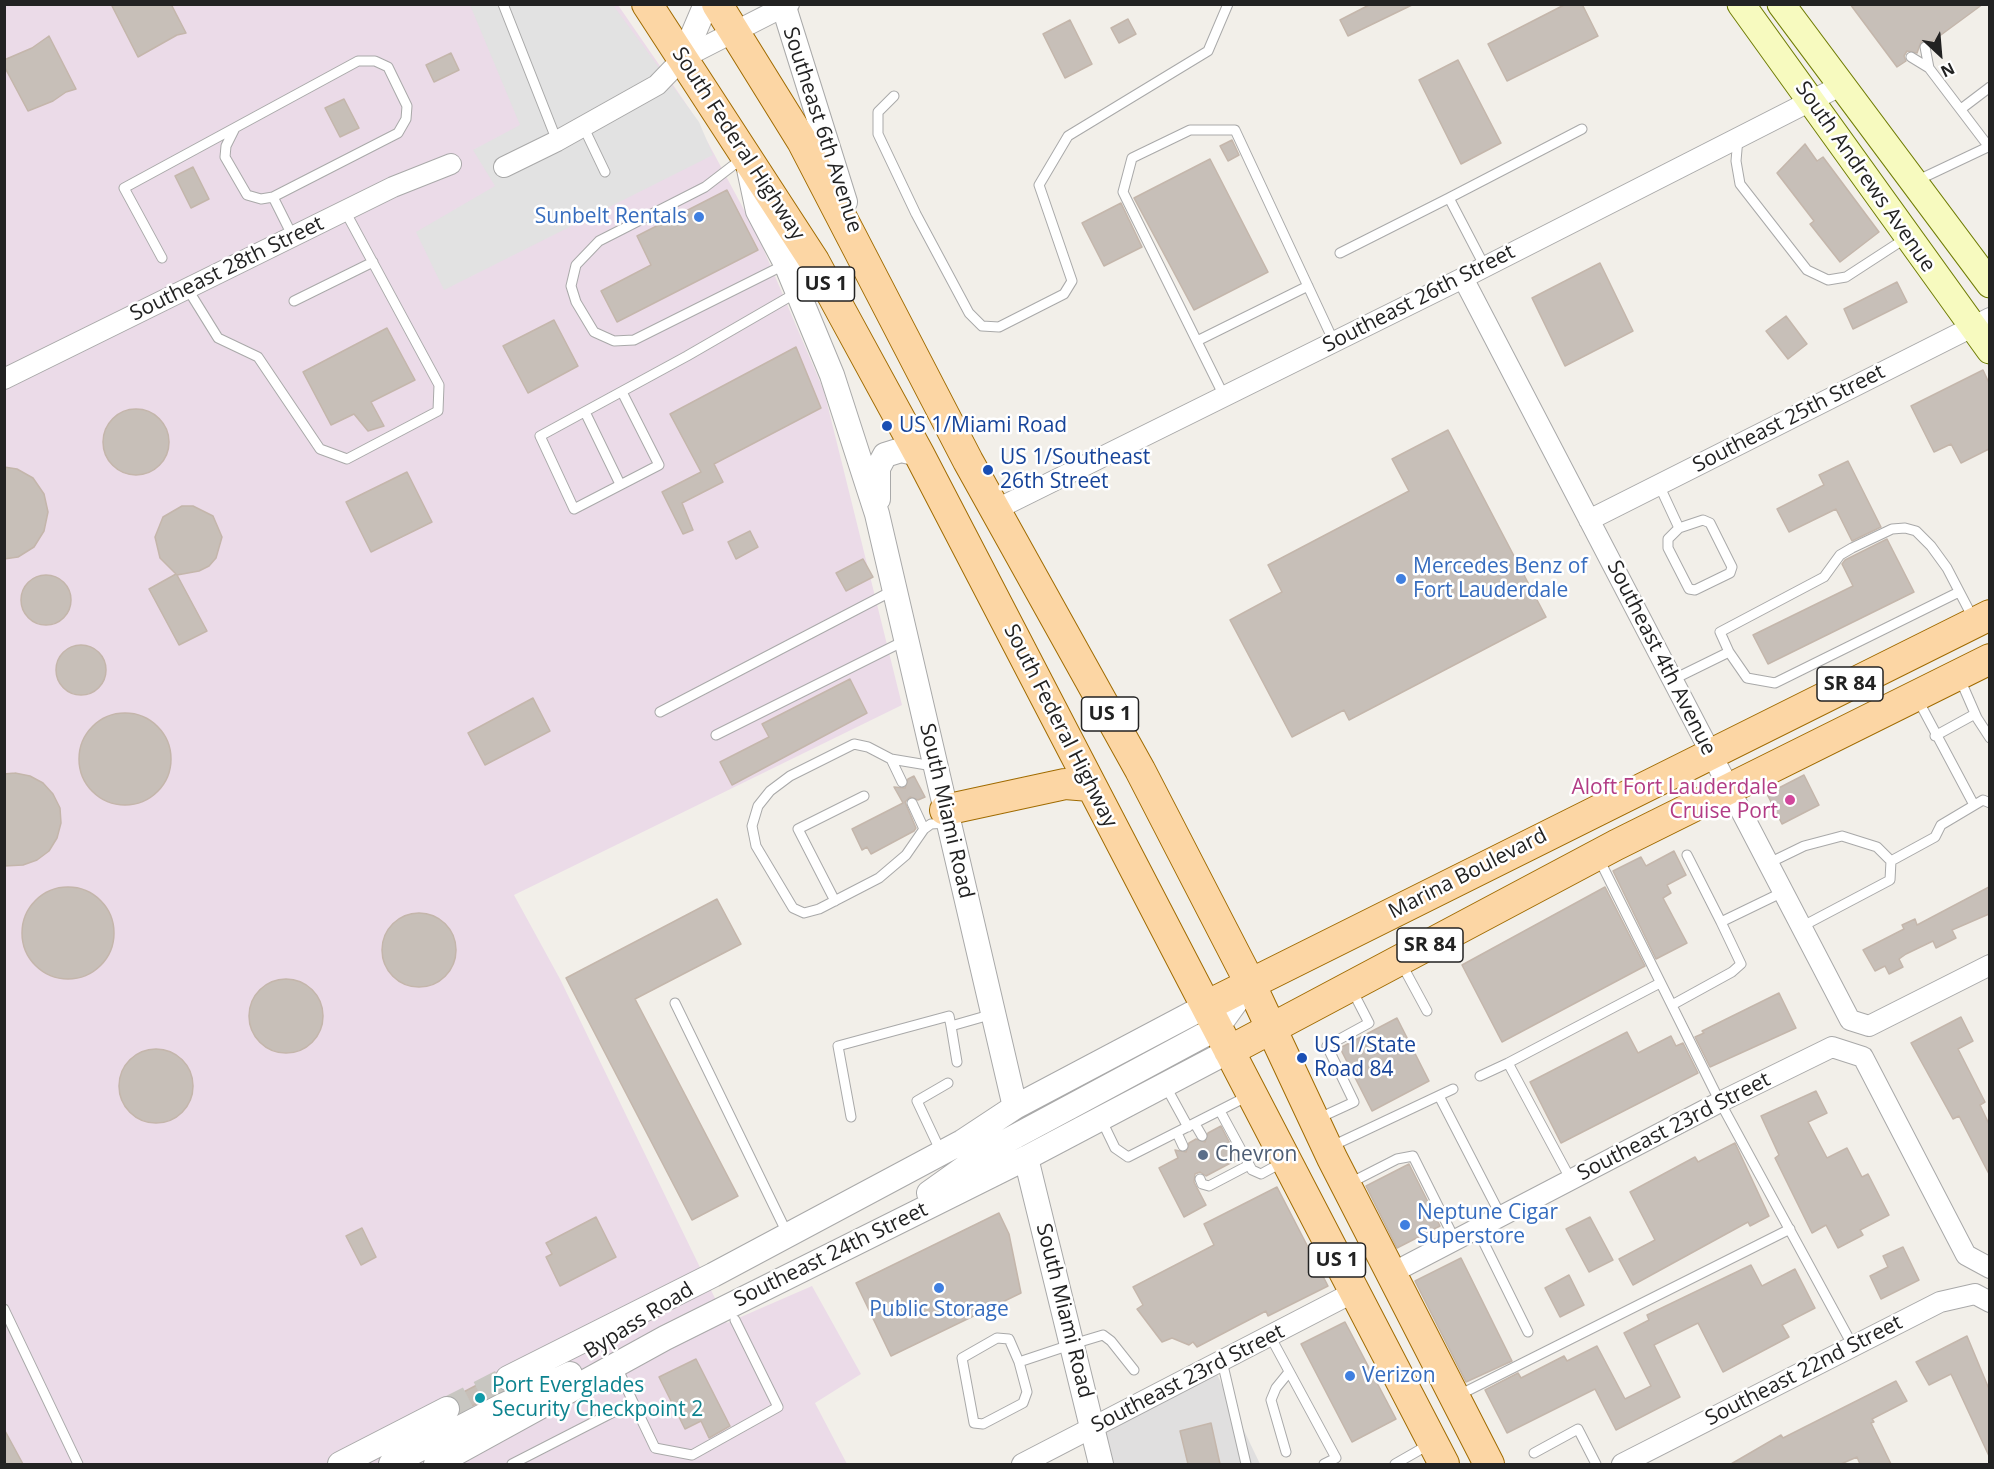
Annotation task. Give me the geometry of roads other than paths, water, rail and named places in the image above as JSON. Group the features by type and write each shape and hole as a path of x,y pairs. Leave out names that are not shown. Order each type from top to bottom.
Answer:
{"main road":[{"name":"South Federal Highway","path":"646,4 814,261 919,454 1438,1454"},
{"name":"US 1","path":"717,4 802,141 995,510 1121,735 1250,982 1328,1149 1489,1464"},
{"name":"South Andrews Avenue","path":"1741,4 1908,237 1980,322 1989,350"},
{"name":"South Andrews Avenue","path":"1781,4 1989,284"},
{"path":"919,454 976,504 995,510"},
{"name":"Marina Boulevard","path":"1218,1029 1250,982 1982,618"},
{"name":"Marina Boulevard","path":"1218,1029 1272,1030 1597,855 1989,659"},
{"path":"939,821 1065,784 1090,786"}],"street":[{"path":"683,58 706,4"},
{"path":"504,167 557,141 657,85 683,58 785,6"},
{"name":"Southeast 6th Avenue","path":"785,6 862,256"},
{"name":"Southeast 26th Street","path":"995,510 1485,267 1842,85"},
{"name":"South Miami Road","path":"746,156 758,211 786,264 832,375 877,514 935,766 939,821 993,1014 1016,1107"},
{"name":"Southeast 28th Street","path":"4,379 393,187 451,164"},
{"name":"Southeast 4th Avenue","path":"1463,278 1728,790 1850,1020 1869,1026 1989,965"},
{"name":"Southeast 25th Street","path":"1589,520 1980,322"},
{"name":"South Miami Road","path":"877,514 878,468 885,455 901,450 919,454"},
{"path":"866,1238 988,1151 1218,1029"},
{"name":"Southeast 24th Street","path":"340,1464 443,1436 620,1375 665,1338 1026,1158 1165,1085 1218,1029"},
{"name":"Southeast 24th Street","path":"508,1378 788,1235 941,1152 1016,1107 1218,1029"},
{"name":"Southeast 23rd Street","path":"1390,1274 1720,1102 1832,1047 1863,1057 1966,1256 1988,1269"},
{"name":"South Miami Road","path":"1026,1158 1101,1464"},
{"path":"788,1235 806,1237 813,1242 820,1261"},
{"name":"Bypass Road","path":"504,1405 713,1275"},
{"name":"Southeast 23rd Street","path":"1022,1464 1354,1292"},
{"name":"Southeast 22nd Street","path":"1622,1464 1940,1302 1974,1294 1989,1302"},
{"name":"Bypass Road","path":"391,1464 504,1405 606,1358 665,1338"}],"lane":[{"path":"503,4 557,141"},
{"path":"894,96 878,112 878,134 916,214 969,313 982,326 999,327 1064,294 1072,281 1039,185 1068,136 1208,51 1228,4"},
{"path":"1925,47 1929,68"},
{"path":"1911,57 1929,68 1989,146 1914,182"},
{"path":"162,258 124,188 358,61 375,61 388,67 407,106 406,119 398,133 273,197 261,199 247,195 225,157 226,146 235,128"},
{"path":"1960,109 1989,87"},
{"path":"583,126 605,172"},
{"path":"1340,254 1582,129"},
{"path":"1224,396 1123,192 1132,158 1190,130 1235,130 1334,342"},
{"path":"1738,138 1736,161 1740,184 1807,270 1828,280 1846,277 1908,237"},
{"path":"746,156 705,186 599,241 576,265 571,286 576,302 594,332 614,341 634,340 786,264"},
{"path":"273,197 293,237"},
{"path":"1449,198 1485,267"},
{"path":"187,288 218,338 258,357 320,449 347,459 438,411 439,385 345,211"},
{"path":"294,301 373,262"},
{"path":"1197,341 1308,286"},
{"path":"622,392 658,465 574,509 540,436 798,292"},
{"path":"585,412 620,484"},
{"path":"1659,485 1679,528"},
{"path":"1703,520 1710,523 1732,567 1730,573 1695,590 1689,589 1668,548 1668,539 1679,528 1703,520"},
{"path":"1959,592 1775,683 1747,678 1729,652 1720,632 1722,628 1824,577 1840,555 1892,529 1905,528 1916,531 1931,546 1959,592 1982,618"},
{"path":"660,712 895,590"},
{"path":"716,735 906,640"},
{"path":"1672,680 1729,652"},
{"path":"1958,675 1975,714 1989,738"},
{"path":"1916,696 1935,736 1974,806"},
{"path":"1935,736 1975,714"},
{"path":"912,803 939,821 906,855 879,878 835,901 804,913 793,908 756,846 752,826 758,806 770,791 790,776 854,744 868,747 891,759 910,764 935,766"},
{"path":"891,759 902,782"},
{"path":"835,901 798,830 864,796"},
{"path":"1891,861 1935,837 1941,825 1983,800 1989,802"},
{"path":"1768,864 1804,846 1842,836 1877,846 1891,861 1890,880 1801,927"},
{"path":"1597,855 1720,1102 1853,1346"},
{"path":"1672,1005 1732,972 1741,964 1687,855"},
{"path":"1721,922 1783,892"},
{"path":"1400,962 1427,1011"},
{"path":"1480,1076 1660,983"},
{"path":"1315,1120 1354,1102 1327,1047 1369,1023 1351,988"},
{"path":"675,1003 788,1235"},
{"path":"951,1026 993,1014"},
{"path":"851,1117 838,1046 949,1016 957,1062"},
{"path":"1508,1063 1571,1180"},
{"path":"941,1152 916,1101 948,1083"},
{"path":"1165,1085 1192,1126 1202,1136"},
{"path":"1328,1149 1453,1089"},
{"path":"1101,1119 1115,1148 1128,1157 1252,1094"},
{"path":"1439,1095 1501,1216"},
{"path":"1220,1111 1252,1170 1261,1174 1286,1161"},
{"path":"1177,1133 1183,1146"},
{"path":"1346,1185 1397,1159 1413,1156 1455,1240"},
{"path":"1200,1179 1202,1184 1209,1186 1249,1166"},
{"path":"1218,1169 1223,1179"},
{"path":"1477,1229 1528,1332"},
{"path":"1454,1398 1790,1230"},
{"path":"4,1309 78,1464"},
{"path":"620,1375 655,1448 692,1455 776,1409 778,1404 735,1320"},
{"path":"1019,1362 1103,1335 1111,1341 1134,1370"},
{"path":"1270,1336 1336,1458 1324,1464"},
{"path":"997,1338 1009,1339 1019,1362 1027,1392 1023,1403 983,1424 975,1423 962,1358 997,1338"},
{"path":"1222,1361 1246,1464"},
{"path":"1286,1452 1271,1401 1276,1388 1289,1372"},
{"path":"512,1464 633,1402"},
{"path":"1534,1454 1578,1429 1596,1464"},
{"path":"1395,1464 1438,1454"}],"tunnel":[{"path":"447,1409 508,1378"}],"place":[{"name":"Sunbelt Rentals","path":"699,217"},
{"name":"US 1/Miami Road","path":"887,426"},
{"name":"US 1/Southeast 26th Street","path":"988,470"},
{"name":"Mercedes Benz of Fort Lauderdale","path":"1401,579"},
{"name":"Aloft Fort Lauderdale Cruise Port","path":"1790,800"},
{"name":"US 1/State Road 84","path":"1302,1058"},
{"name":"Chevron","path":"1203,1155"},
{"name":"Neptune Cigar Superstore","path":"1405,1225"},
{"name":"Public Storage","path":"939,1288"},
{"name":"Verizon","path":"1350,1376"},
{"name":"Port Everglades Security Checkpoint 2","path":"480,1398"}]}
